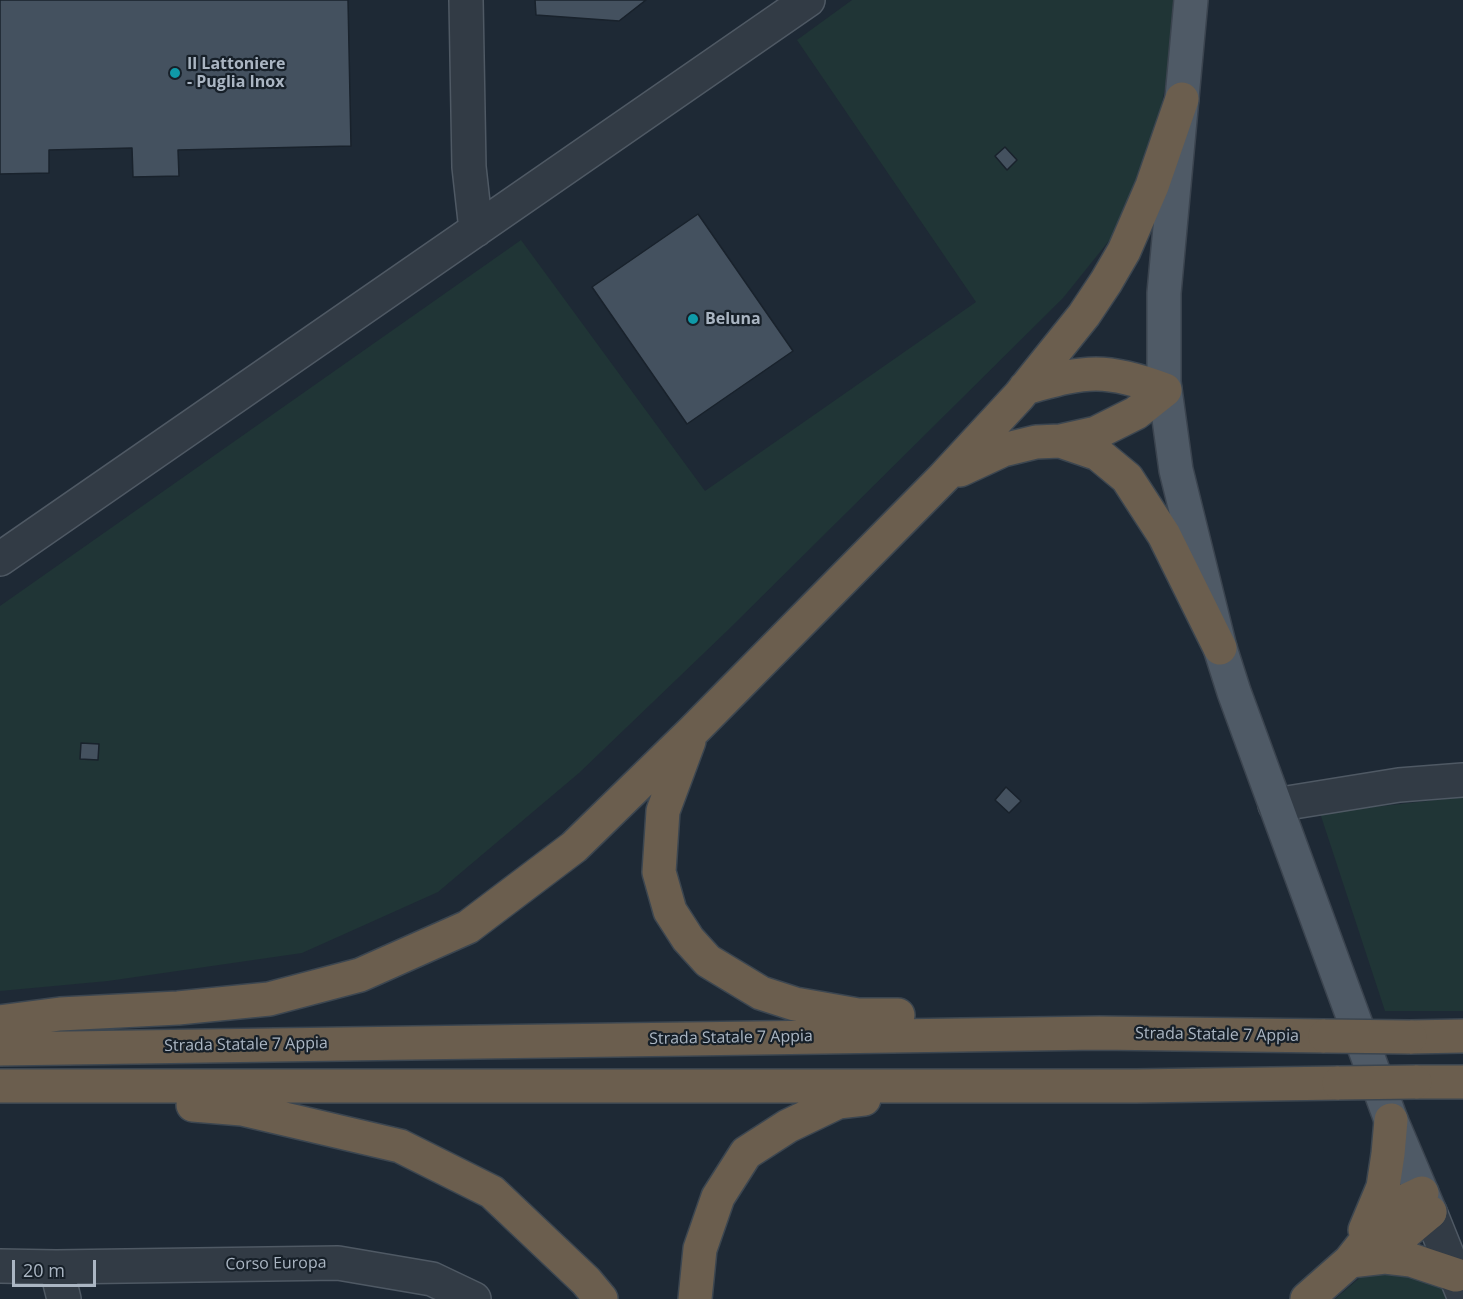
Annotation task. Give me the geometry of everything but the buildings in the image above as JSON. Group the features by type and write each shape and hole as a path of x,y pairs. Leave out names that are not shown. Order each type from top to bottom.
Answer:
{"highway":[{"path":"0,1022 60,1014 178,1008 269,999 360,975 468,927 574,847 692,732 944,477 1025,388 1084,315 1124,251 1152,186 1182,99"},
{"path":"1025,388 1062,378 1096,374 1139,381 1165,390"},
{"path":"944,477 1003,450 1036,442 1060,441 1096,433 1136,413 1165,390"},
{"path":"1060,441 1098,454 1128,478 1164,534 1220,648"},
{"path":"692,732 663,811 659,872 670,911 688,939 708,962 761,993 795,1004 858,1015 1045,1018 1098,1033"},
{"name":"Strada Statale 7 Appia","path":"0,1049 1098,1033 1463,1036"},
{"path":"0,1088 1136,1086 1463,1082"},
{"path":"694,1299 700,1249 718,1197 746,1153 788,1126 838,1102 905,1095 1037,1093 1136,1086"},
{"path":"0,1088 242,1109 400,1146 492,1192 586,1281 601,1299"},
{"path":"1350,1261 1383,1187 1391,1120"},
{"path":"1307,1299 1350,1261 1388,1213 1403,1202 1426,1202"},
{"path":"1350,1261 1385,1257 1411,1260 1460,1285"}],"main road":[{"path":"1191,0 1164,293 1164,382 1176,470 1220,648 1234,692 1391,1120 1426,1202"}],"street":[{"path":"466,0 469,167 476,230"},
{"path":"0,559 808,0"},
{"path":"1275,805 1400,785 1463,780"},
{"path":"1426,1202 1460,1285"},
{"name":"Corso Europa","path":"0,1266 338,1263 432,1279 474,1299"},
{"path":"56,1267 64,1299"}],"green space":[{"path":"852,0 1176,0 1172,56 1151,153 1112,237 1063,298 728,630 579,773 438,892 302,953 108,981 0,991 0,606 521,240 705,491 976,302 797,40"},
{"path":"1463,797 1463,1011 1385,1011 1320,813"},
{"path":"1370,1269 1420,1269 1452,1293 1454,1299 1335,1299"}],"place":[{"name":"Il Lattoniere - Puglia Inox","path":"175,73"},
{"name":"Beluna","path":"693,319"}]}
